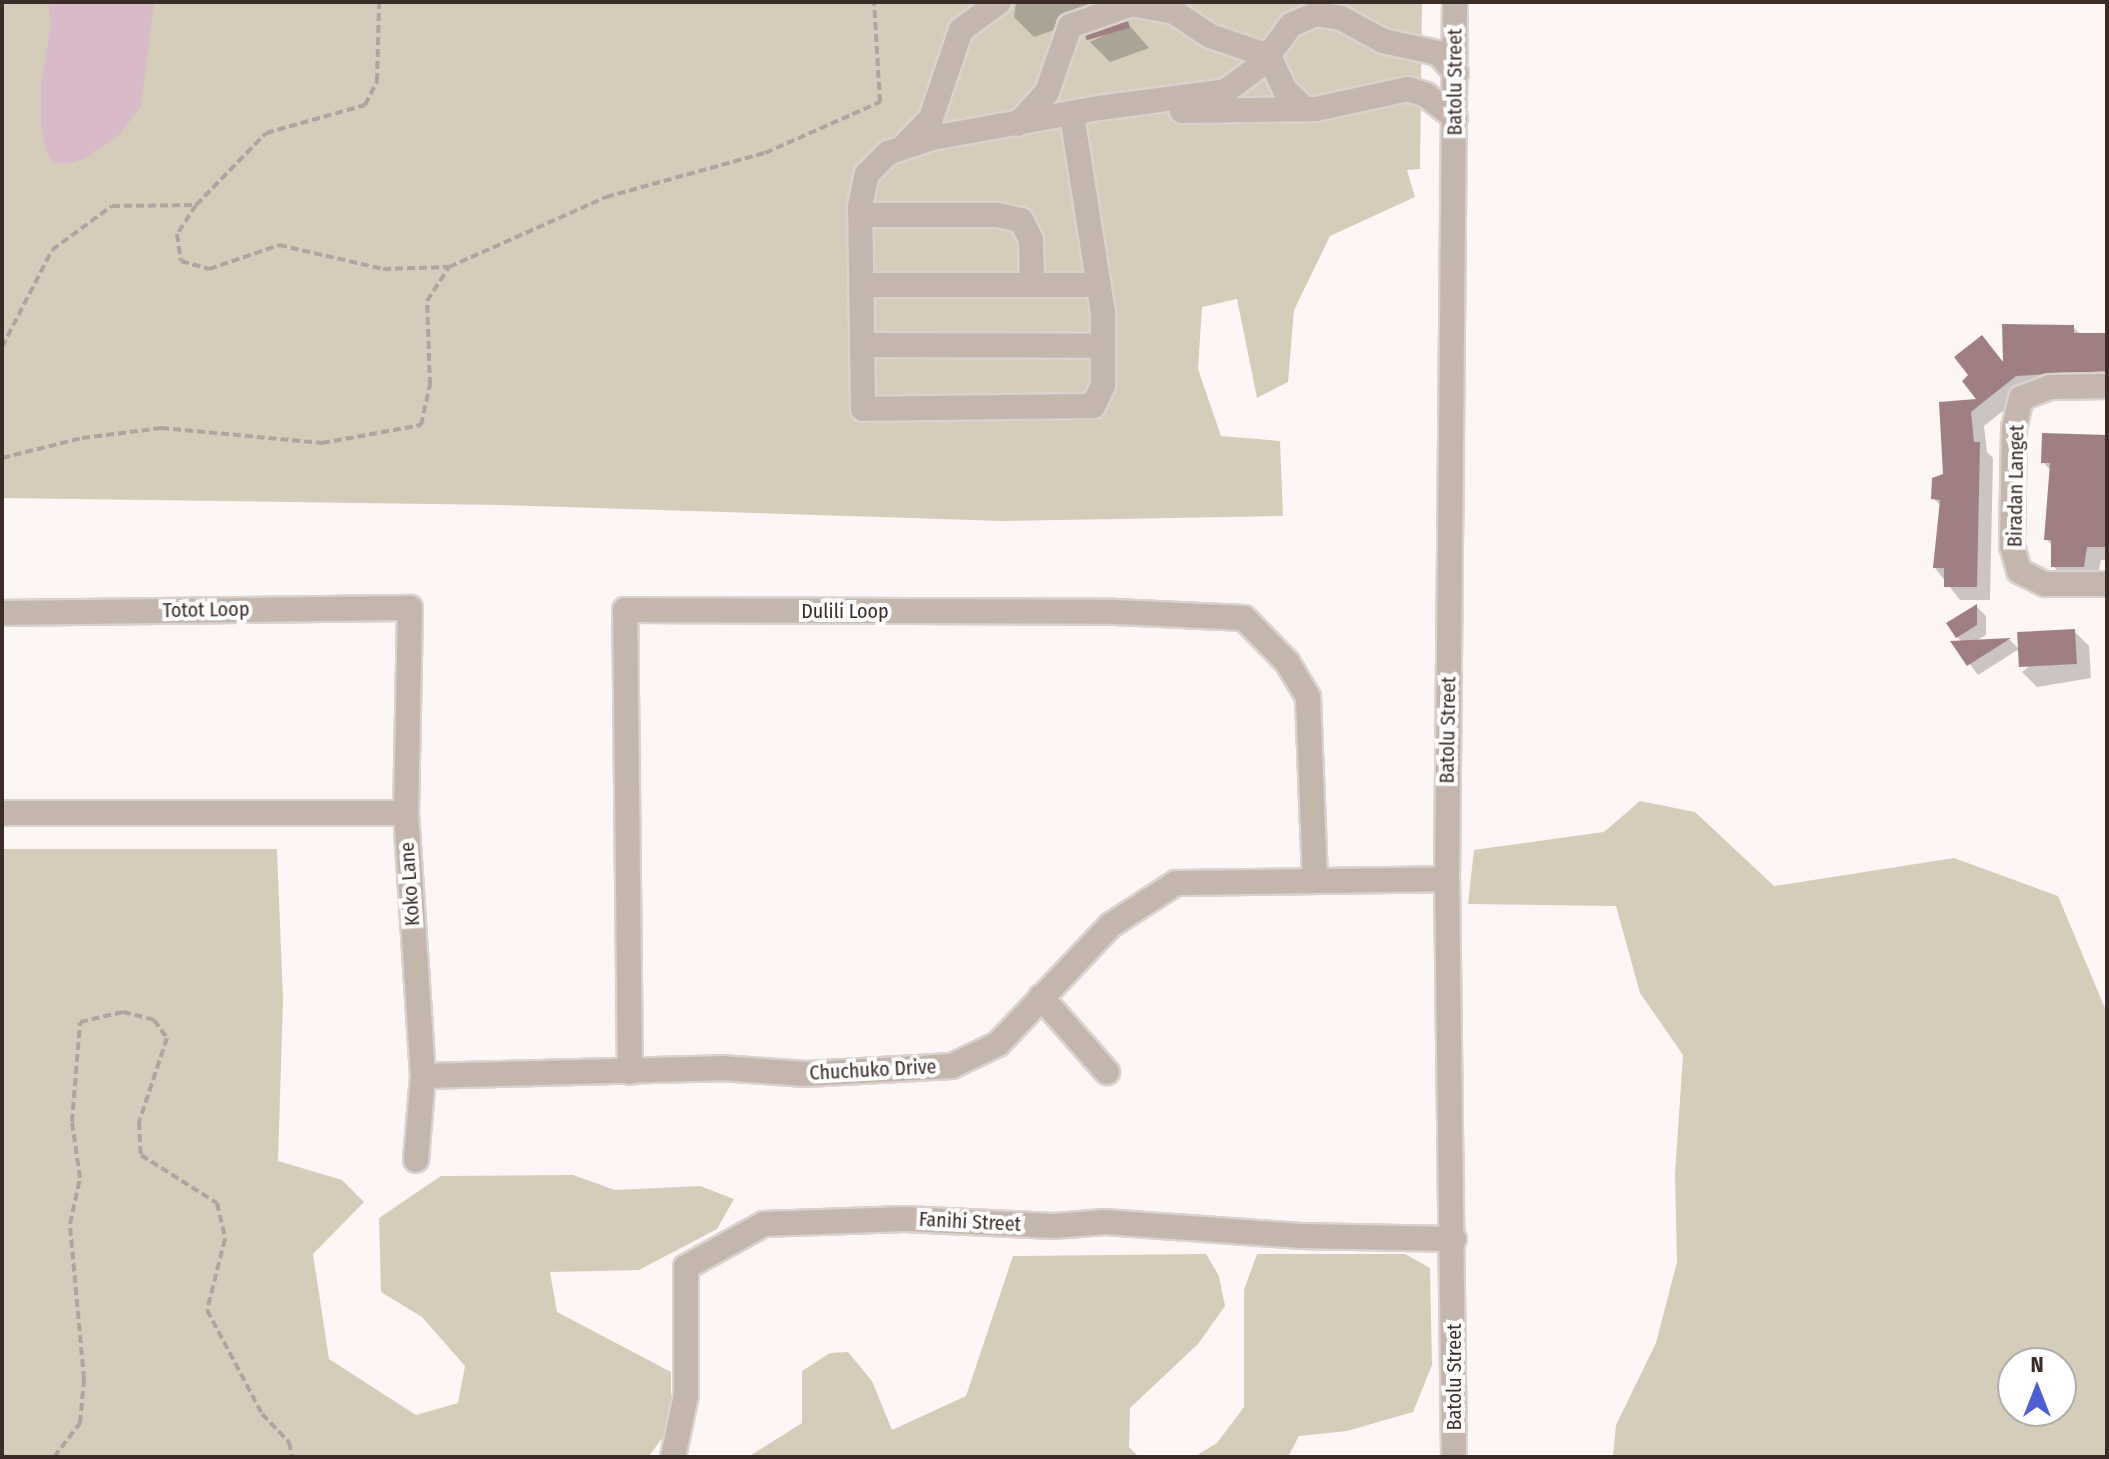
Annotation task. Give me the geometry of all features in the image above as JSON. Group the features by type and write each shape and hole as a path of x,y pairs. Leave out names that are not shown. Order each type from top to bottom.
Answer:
{"street":[{"path":"999,2 961,30 931,118 904,145 867,174 860,215 863,409 1093,406 1103,385 1099,285 1066,115"},
{"name":"Batolu Street","path":"1454,1457 1454,1239 1447,879 1455,2"},
{"path":"1018,124 1047,92 1070,26 1132,4 1174,12 1210,36 1269,56 1285,90 1305,109"},
{"path":"904,145 1066,115 1226,91 1269,56 1291,25 1303,17 1329,14 1383,41 1438,53 1456,73"},
{"path":"1066,115 1305,109 1408,89 1426,95 1455,118"},
{"path":"860,215 997,215 1021,220 1031,240 1032,285"},
{"path":"861,285 1099,285"},
{"path":"862,345 1103,346"},
{"name":"Biradan Langet","path":"2107,386 2050,387 2021,398 2014,428 2012,546 2019,571 2045,584 2107,584"},
{"name":"Totot Loop","path":"2,613 410,608"},
{"name":"Koko Lane","path":"410,608 406,813 423,1076 416,1160"},
{"name":"Dulili Loop","path":"630,1072 625,610 1115,612 1244,618 1287,662 1308,697 1315,877"},
{"path":"2,813 406,813"},
{"name":"Chuchuko Drive","path":"423,1076 721,1068 806,1074 952,1066 998,1044 1111,925 1176,883 1315,877 1447,879"},
{"path":"1041,997 1107,1072"},
{"name":"Fanihi Street","path":"673,1457 686,1395 686,1267 764,1224 905,1219 1054,1226 1105,1222 1302,1236 1454,1239"}],"path":[{"path":"379,2 377,81 365,105 266,133 196,205 177,234 181,261 209,269 279,245 383,269 449,267 606,197 765,153 880,102 874,2"},
{"path":"2,347 52,250 76,232 112,206 196,205"},
{"path":"2,458 82,438 161,428 322,443 421,425 430,385 427,301 449,267"},
{"path":"54,1457 80,1423 84,1379 70,1224 80,1178 72,1122 80,1022 123,1012 154,1020 167,1038 139,1122 141,1155 217,1203 225,1239 207,1310 262,1414 289,1442 292,1457"}],"shaded area":[{"path":"2,2 1422,2 1420,169 1407,170 1415,197 1330,236 1294,310 1288,382 1257,398 1237,299 1202,307 1198,369 1221,436 1280,441 1283,516 1003,521 503,505 2,498"},
{"path":"48,2 154,2 141,106 120,134 86,158 65,164 53,162 46,152 41,125 41,85 51,23"},
{"path":"1640,801 1695,812 1774,886 1954,858 2058,896 2107,1013 2107,1457 1613,1457 1616,1425 1656,1343 1677,1262 1675,1174 1683,1055 1640,993 1616,906 1468,904 1474,850 1604,832"},
{"path":"2,849 277,849 283,1000 278,1161 342,1180 364,1202 313,1254 329,1359 416,1415 458,1403 465,1366 422,1317 381,1292 379,1218 441,1176 573,1175 615,1190 700,1186 734,1199 717,1229 639,1270 550,1272 557,1312 671,1372 671,1427 648,1457 2,1457"},
{"path":"1206,1254 1219,1276 1225,1306 1198,1344 1130,1408 1129,1447 1139,1457 748,1457 802,1423 802,1371 830,1353 848,1352 872,1381 892,1430 966,1396 1013,1256"},
{"path":"1257,1254 1405,1254 1430,1268 1432,1365 1413,1412 1347,1431 1299,1436 1288,1457 1194,1457 1217,1443 1244,1407 1244,1290"}],"building":[{"path":"1128,21 1130,28 1087,40 1085,33"},
{"path":"2002,324 2074,325 2074,333 2107,333 2107,371 2016,376 1971,412 1974,442 1980,442 1977,587 1944,587 1944,568 1933,568 1940,500 1931,499 1932,478 1943,474 1939,402 1976,399 1962,381 1968,375 1954,357 1982,335 2003,362"},
{"path":"2042,433 2107,435 2107,547 2087,547 2084,567 2051,567 2051,540 2044,540 2050,463 2041,463"},
{"path":"1977,604 1977,625 1956,638 1946,623"},
{"path":"2075,629 2077,664 2019,667 2017,632"},
{"path":"2011,638 1967,666 1950,641"}]}
